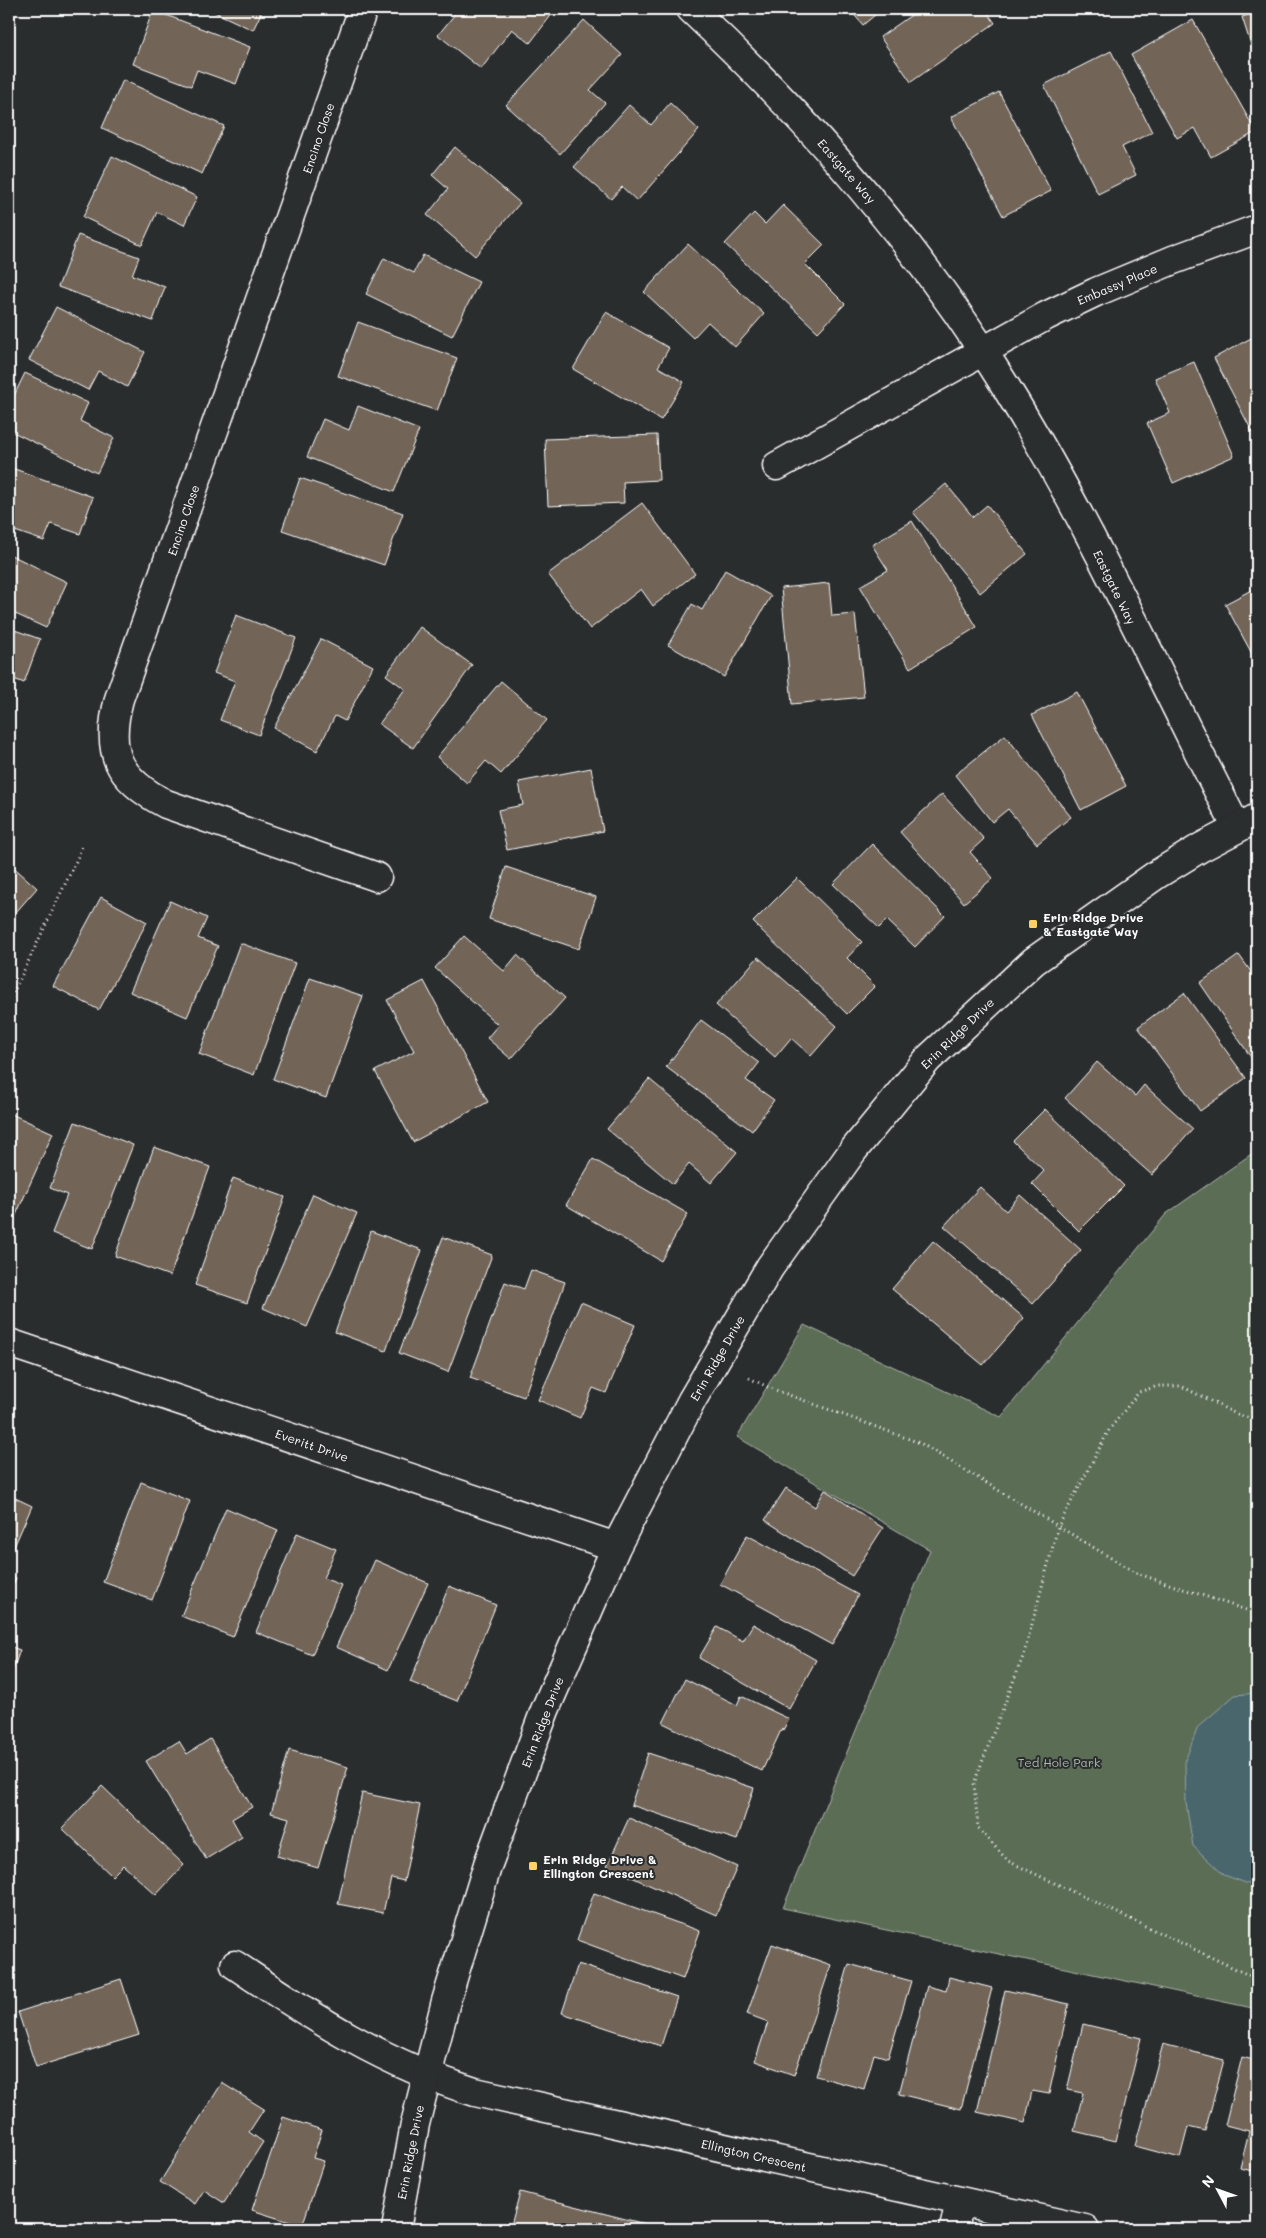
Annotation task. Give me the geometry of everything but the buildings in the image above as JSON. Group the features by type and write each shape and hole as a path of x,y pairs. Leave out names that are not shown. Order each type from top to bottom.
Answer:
{"street":[{"name":"Encino Close","path":"363,9 120,699 112,733 115,752 121,768 148,795 166,804 376,877"},
{"name":"Eastgate Way","path":"692,9 770,85 835,156 904,238 984,351 1052,465 1247,823"},
{"name":"Embassy Place","path":"984,351 1046,316 1096,292 1173,260 1257,229"},
{"path":"777,466 984,351"},
{"name":"Erin Ridge Drive","path":"396,2229 413,2133 426,2074 448,1992 498,1837 545,1710 616,1547 692,1400 770,1267 852,1152 928,1059 1034,961 1156,875 1247,823"},
{"name":"Everitt Drive","path":"9,1343 616,1547"},
{"path":"235,1965 325,2025 426,2074"},
{"name":"Ellington Crescent","path":"426,2074 475,2092 1085,2229"},
{"path":"954,2229 960,2201"}],"path":[{"path":"9,1002 82,846"},
{"path":"749,1378 770,1388 920,1442 1136,1573 1246,1610"},
{"path":"1257,1420 1236,1414 1181,1386 1158,1386 1139,1392 1109,1430 1058,1527 1024,1654 974,1783 978,1828 1008,1861 1257,1979"}],"green space":[{"name":"Ted Hole Park","path":"1257,1150 1257,2009 783,1908 930,1550 737,1437 804,1325 1001,1417 1166,1214"}],"water":[{"path":"1257,1693 1257,1887 1224,1875 1193,1846 1186,1803 1185,1761 1198,1727 1235,1695"}],"place":[{"name":"Erin Ridge Drive & Eastgate Way","path":"1033,924"},
{"name":"Erin Ridge Drive & Ellington Crescent","path":"533,1866"}]}
